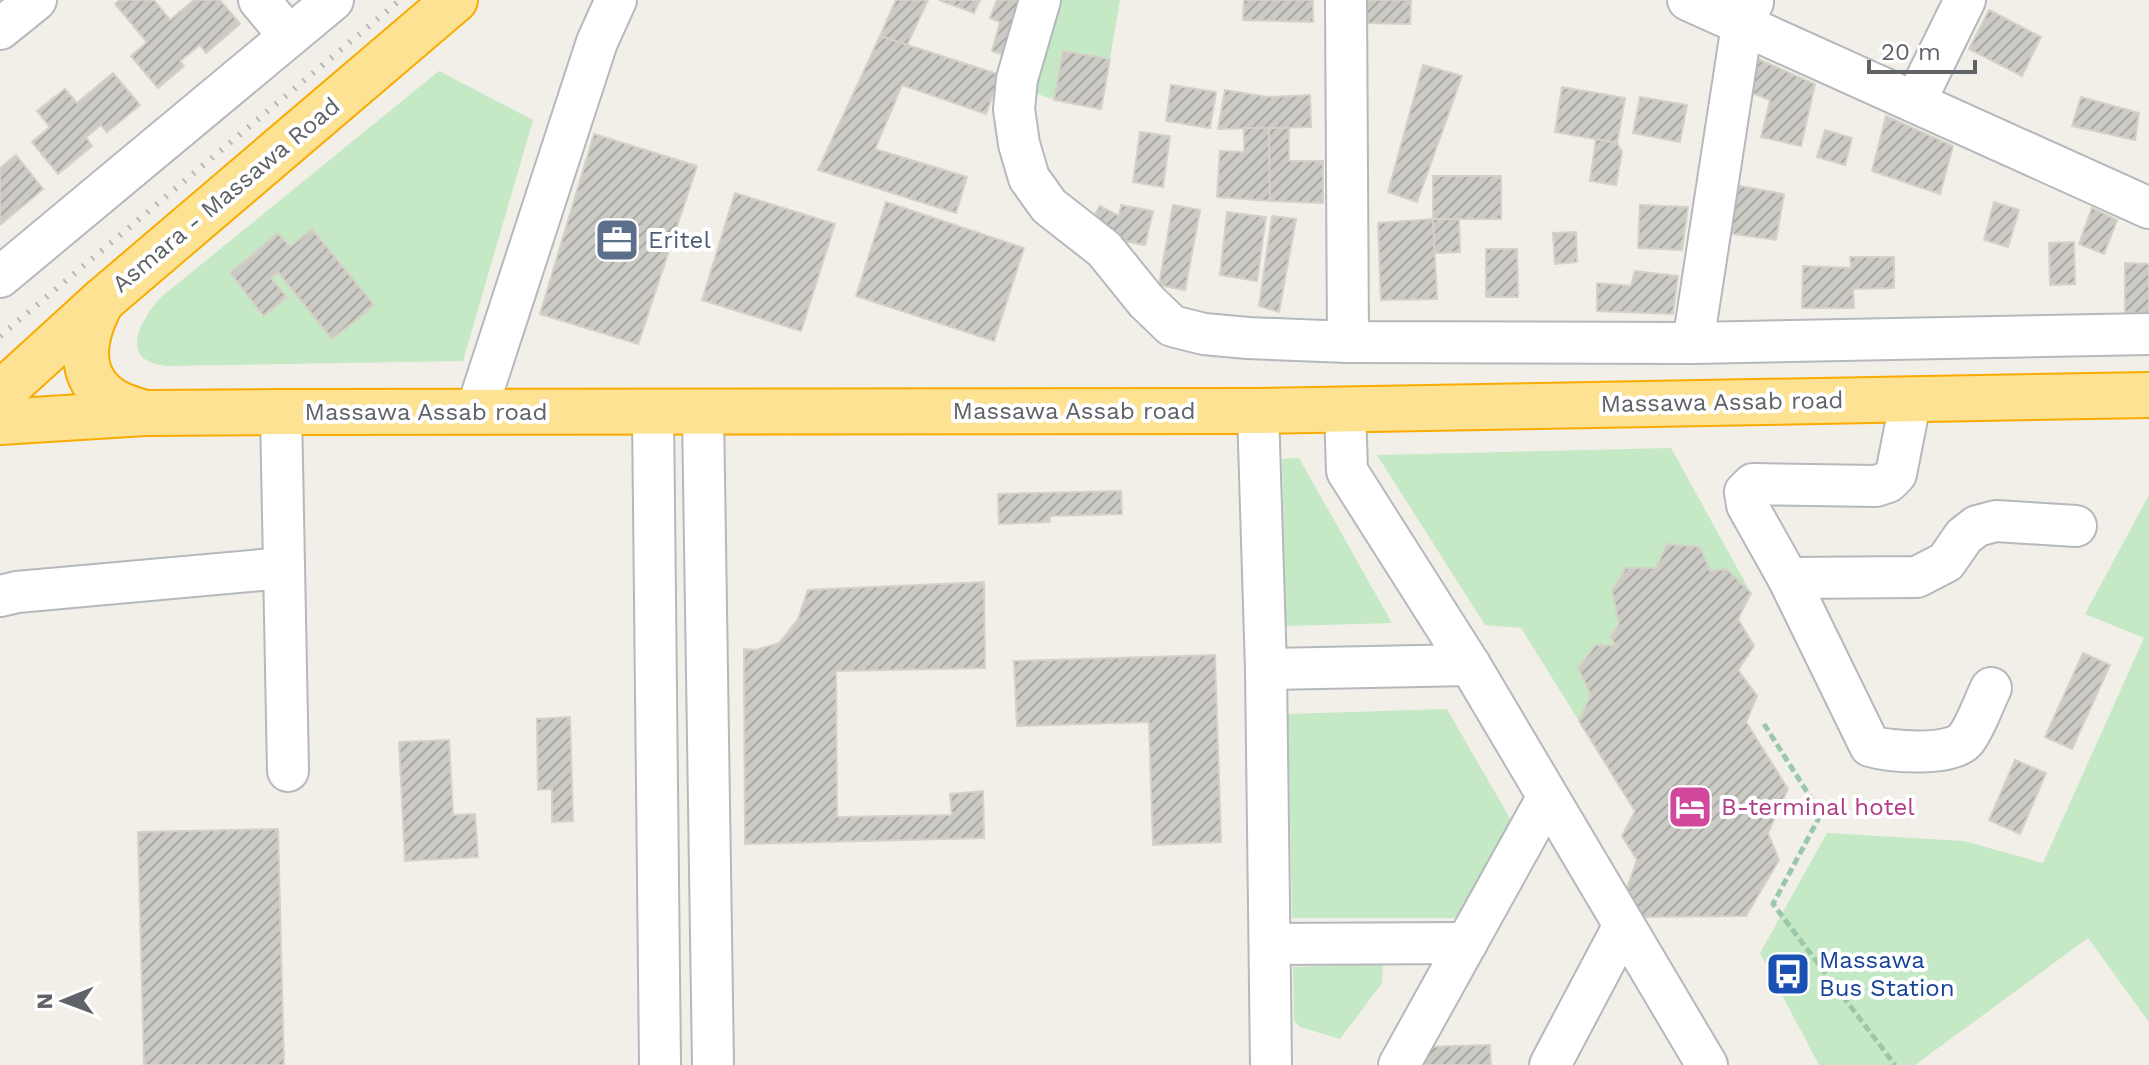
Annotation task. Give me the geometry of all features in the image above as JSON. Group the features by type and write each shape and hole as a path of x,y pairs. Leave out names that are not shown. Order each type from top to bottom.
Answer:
{"highway":[{"name":"Asmara - Massawa Road","path":"0,394 102,301 455,0"},
{"path":"102,301 87,331 85,351 89,371 99,389 115,402 145,413"},
{"name":"Massawa Assab road","path":"0,422 145,413 1258,411 2149,395"}],"street":[{"path":"0,29 36,0"},
{"path":"259,0 289,36"},
{"path":"0,277 333,0"},
{"path":"476,412 597,42 616,0"},
{"path":"1040,0 1017,79 1014,109 1019,144 1029,178 1049,206 1104,249 1146,301 1172,326 1233,337 1348,342 1693,343 2149,334"},
{"path":"1346,0 1348,342"},
{"path":"1688,0 1748,12 1915,102 2149,208"},
{"path":"1915,102 1965,0"},
{"path":"1693,343 1748,12"},
{"path":"1911,398 1896,474 1888,482 1876,486 1753,484 1745,492 1747,505 1788,578 1870,746 1882,750 1951,749 1965,741 1991,688"},
{"path":"1345,409 1347,471 1470,665 1707,1065"},
{"path":"1258,411 1266,669 1271,1065"},
{"path":"281,412 288,771"},
{"path":"653,412 660,1065"},
{"path":"703,412 713,1065"},
{"path":"1788,578 1917,577 1946,562 1964,536 1977,526 1996,521 2076,526"},
{"path":"0,596 284,568"},
{"path":"1266,669 1470,665"},
{"path":"1399,1065 1547,798"},
{"path":"1550,1065 1624,925"},
{"path":"1270,944 1467,943"}],"path":[{"path":"1764,724 1821,814 1773,904 1895,1065"}],"green space":[{"path":"1050,0 1120,0 1110,59 1063,51 1054,100 1038,94 1026,79"},
{"path":"439,71 533,120 463,361 167,366 152,363 142,356 137,339 140,328 160,298"},
{"path":"1671,448 1751,593 1727,569 1710,571 1700,547 1668,544 1656,568 1626,568 1612,590 1619,624 1610,637 1617,646 1596,645 1591,695 1579,721 1521,628 1485,625 1377,455"},
{"path":"1299,458 1392,623 1286,626 1282,459"},
{"path":"2149,495 2149,1022 2088,938 1915,1065 1819,1065 1760,953 1827,833 1964,841 2043,863 2144,638 2085,614"},
{"path":"1447,709 1512,822 1458,918 1292,918 1288,714"},
{"path":"1383,964 1382,983 1340,1039 1300,1027 1294,1020 1293,967"}],"building":[{"path":"120,0 154,0 170,20 194,0 220,0 240,24 206,53 200,45 180,61 184,66 158,88 131,56 147,42 115,4"},
{"path":"896,0 928,0 907,45 880,36"},
{"path":"939,0 980,0 974,13"},
{"path":"997,0 1025,0 1007,56 992,51 1000,22 990,18"},
{"path":"1244,0 1313,0 1313,22 1243,20"},
{"path":"1366,0 1411,0 1410,24 1366,23"},
{"path":"1989,10 2041,37 2022,76 1969,49"},
{"path":"880,36 1000,75 986,114 902,85 875,149 967,177 956,213 818,170"},
{"path":"1063,51 1110,59 1101,109 1054,100"},
{"path":"1758,59 1815,84 1801,146 1761,137 1770,100 1752,93"},
{"path":"1423,65 1462,76 1417,202 1388,192"},
{"path":"113,73 140,105 107,132 101,125 86,137 92,146 58,174 32,142 50,127 37,111 65,89 77,103"},
{"path":"1171,85 1216,92 1210,128 1166,121"},
{"path":"1562,87 1625,98 1617,143 1555,132"},
{"path":"1225,90 1268,97 1310,95 1311,127 1218,129"},
{"path":"1640,97 1687,105 1680,142 1633,133"},
{"path":"2081,97 2139,113 2135,140 2072,126"},
{"path":"1886,116 1953,146 1940,194 1872,171"},
{"path":"1244,128 1269,128 1270,201 1217,197 1220,151 1244,152"},
{"path":"1269,128 1289,128 1289,161 1323,161 1323,203 1270,201"},
{"path":"1825,130 1852,138 1845,165 1817,157"},
{"path":"1140,132 1170,136 1163,187 1133,182"},
{"name":"Eritel","path":"594,134 697,166 638,344 540,314"},
{"path":"1596,139 1617,143 1622,152 1616,185 1590,181"},
{"path":"16,155 43,189 0,225 0,168"},
{"path":"1433,176 1501,176 1501,219 1433,219"},
{"path":"1735,185 1784,194 1776,240 1726,233"},
{"path":"735,193 835,224 801,331 702,300"},
{"path":"886,202 1024,248 994,341 856,296"},
{"path":"1994,202 2019,210 2008,247 1984,240"},
{"path":"1121,205 1153,211 1145,245 1115,239 1089,224 1100,206 1119,216"},
{"path":"1173,205 1200,210 1185,290 1159,285"},
{"path":"1640,205 1688,207 1682,250 1638,248"},
{"path":"2092,208 2117,220 2104,254 2079,244"},
{"path":"1227,212 1266,217 1257,281 1220,275"},
{"path":"1272,216 1296,219 1279,312 1259,306"},
{"path":"1433,219 1437,299 1381,300 1378,223"},
{"path":"1433,219 1459,219 1460,252 1435,253"},
{"path":"312,229 374,305 332,339 278,272 271,278 287,297 264,316 230,273 278,233 290,247"},
{"path":"1576,232 1577,262 1555,264 1553,233"},
{"path":"2074,242 2075,284 2050,285 2049,243"},
{"path":"1486,249 1517,249 1518,297 1486,297"},
{"path":"1850,257 1894,257 1894,288 1853,289 1854,308 1802,308 1803,266 1851,268"},
{"path":"2125,263 2149,264 2149,313 2125,313"},
{"path":"1635,271 1678,276 1673,314 1597,311 1597,283 1631,286"},
{"path":"1121,491 1122,514 1050,516 1050,522 999,524 998,494"},
{"path":"1667,544 1700,547 1710,571 1727,569 1751,593 1738,619 1754,646 1738,670 1757,696 1746,722 1788,789 1768,833 1779,860 1746,916 1642,917 1627,888 1637,860 1622,836 1635,811 1579,721 1591,695 1578,668 1596,645 1617,646 1610,637 1619,624 1612,590 1626,568 1656,568"},
{"path":"984,582 985,668 836,671 837,817 952,815 950,794 983,791 984,838 745,844 744,649 756,650 779,643 798,619 808,590"},
{"path":"2083,653 2110,665 2072,749 2045,737"},
{"path":"1215,655 1221,842 1153,845 1149,722 1017,726 1014,661"},
{"path":"570,717 573,821 552,822 552,789 538,790 537,719"},
{"path":"449,740 453,815 475,814 478,857 405,861 399,742"},
{"path":"2015,760 2046,773 2020,834 1989,820"},
{"path":"278,829 284,1065 144,1065 138,832"},
{"path":"1490,1045 1491,1065 1424,1065 1423,1047"}],"railway":[{"path":"0,336 400,0"}],"place":[{"name":"Eritel","path":"617,240"},
{"name":"B-terminal hotel","path":"1690,807"},
{"name":"Massawa Bus Station","path":"1788,974"}]}
